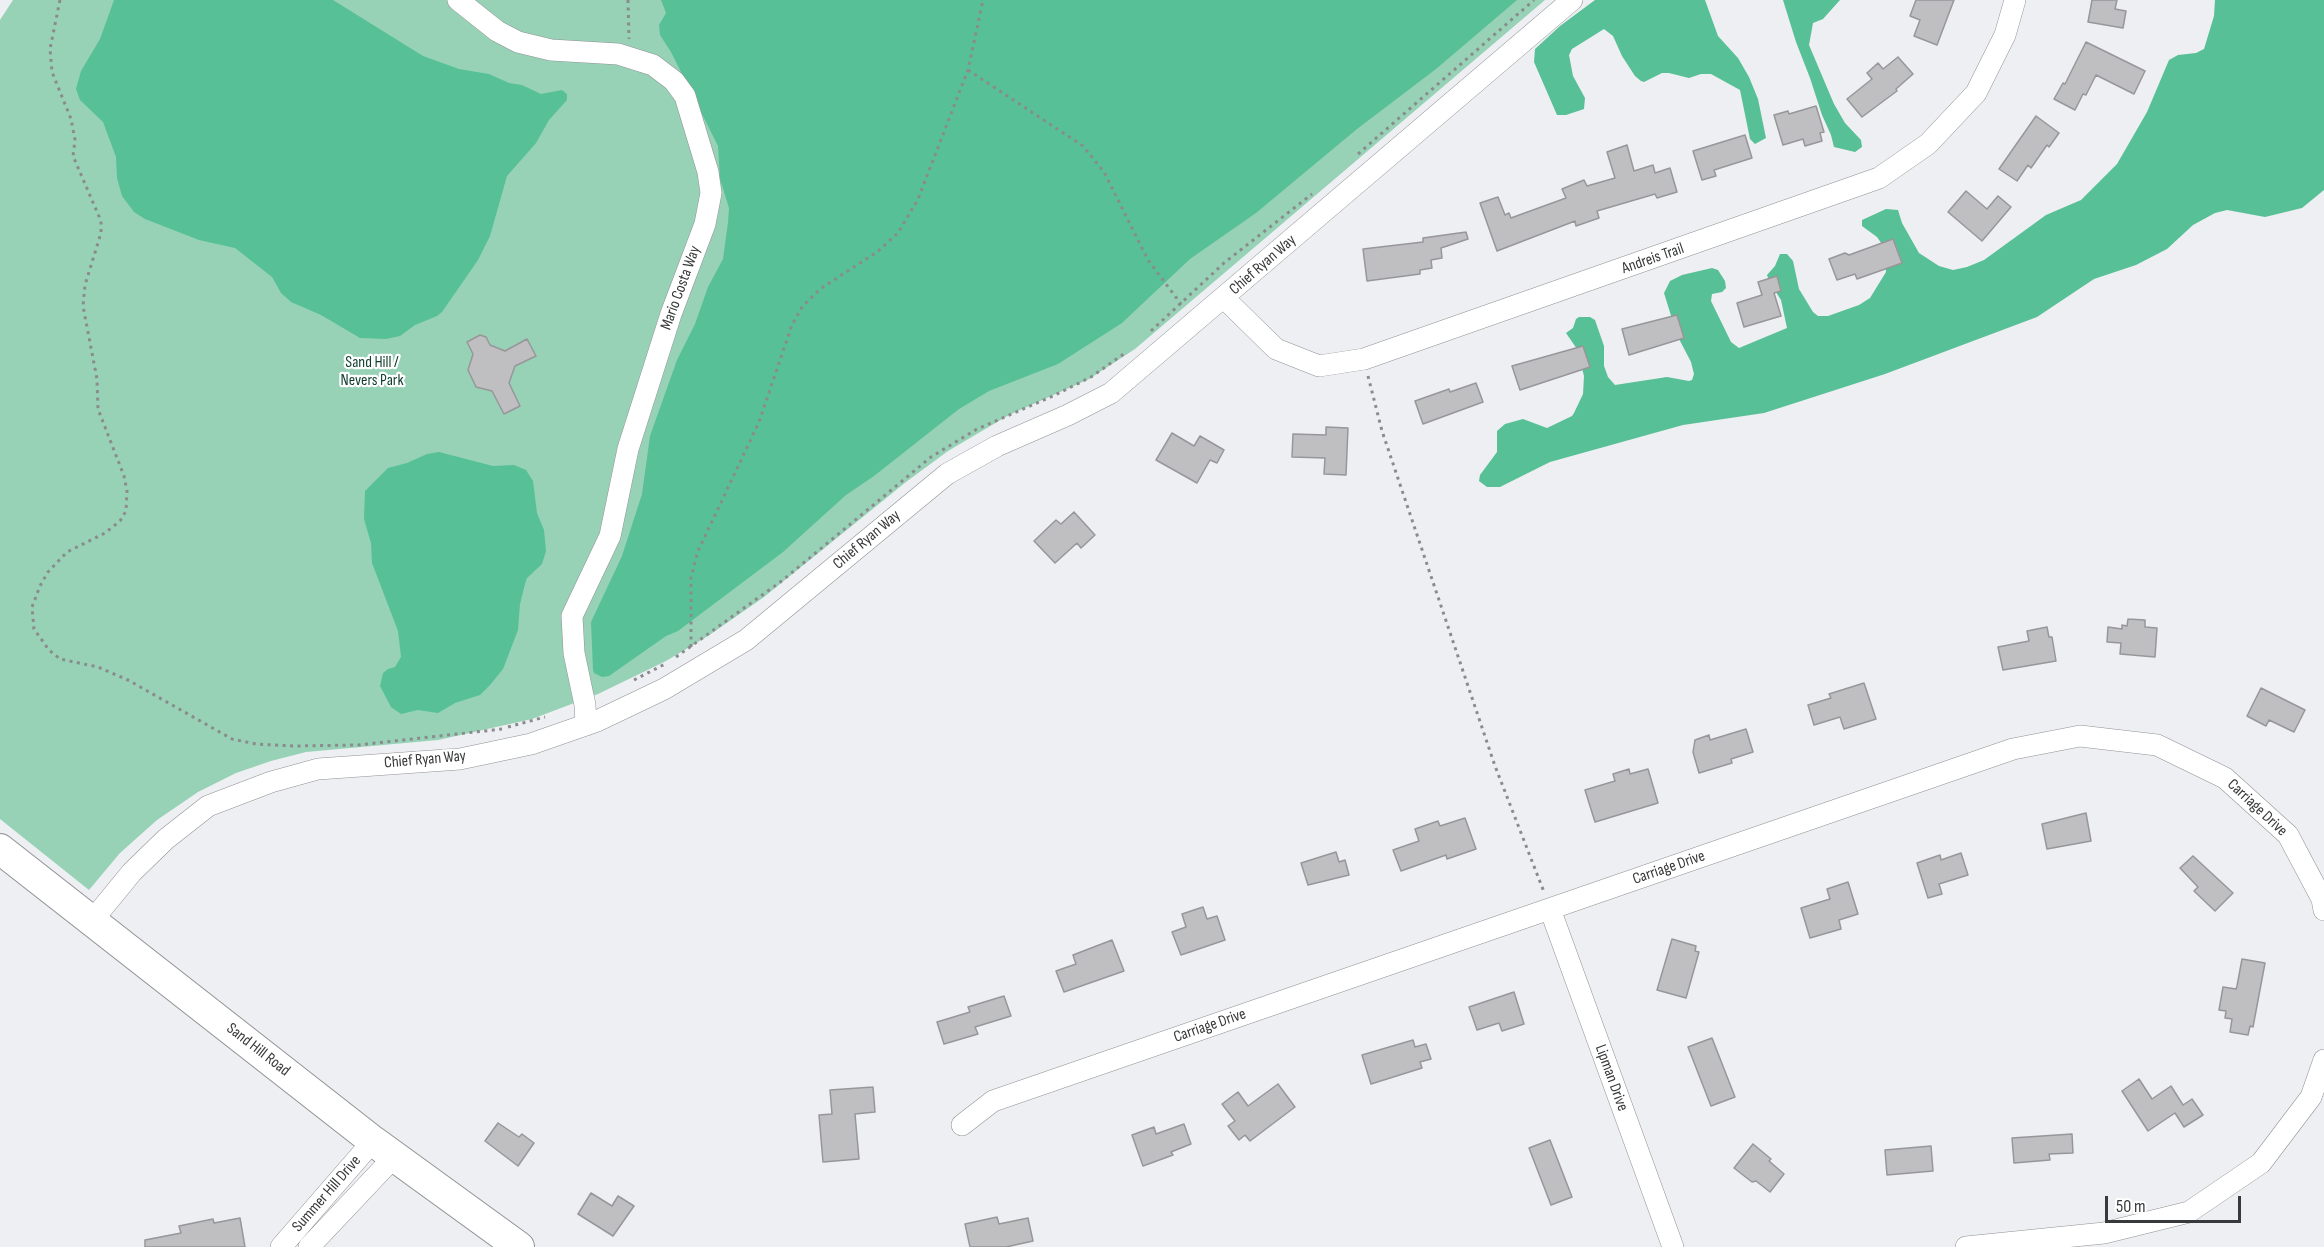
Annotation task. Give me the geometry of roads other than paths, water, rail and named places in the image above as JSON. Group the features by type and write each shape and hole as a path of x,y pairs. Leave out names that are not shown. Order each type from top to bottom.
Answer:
{"street":[{"name":"Mario Costa Way","path":"458,0 497,31 518,42 551,50 618,54 653,65 674,81 685,96 708,172 711,193 705,224 671,314 628,448 610,536 572,616 573,653 585,705 586,725"},
{"name":"Chief Ryan Way","path":"91,922 132,872 166,839 208,806 271,782 318,769 460,759 531,744 586,725 664,689 746,640 947,474 997,446 1068,416 1111,393 1572,0"},
{"name":"Andreis Trail","path":"1224,298 1276,349 1319,366 1364,359 1879,178 1928,144 1976,93 2005,35 2015,0"},
{"name":"Carriage Drive","path":"962,1125 993,1101 2013,749 2080,736 2157,745 2225,778 2288,835 2322,899 2324,910"},
{"name":"Sand Hill Road","path":"0,849 383,1149 519,1247"},
{"name":"Lipman Drive","path":"1550,909 1673,1247"},
{"path":"1966,1247 2104,1233 2189,1212 2261,1163 2311,1098 2324,1060"},
{"name":"Summer Hill Drive","path":"280,1247 383,1149"},
{"name":"Summer Hill Drive","path":"309,1247 383,1149"}],"park label":[{"name":"Sand Hill / Nevers Park","path":"372,372"}]}
